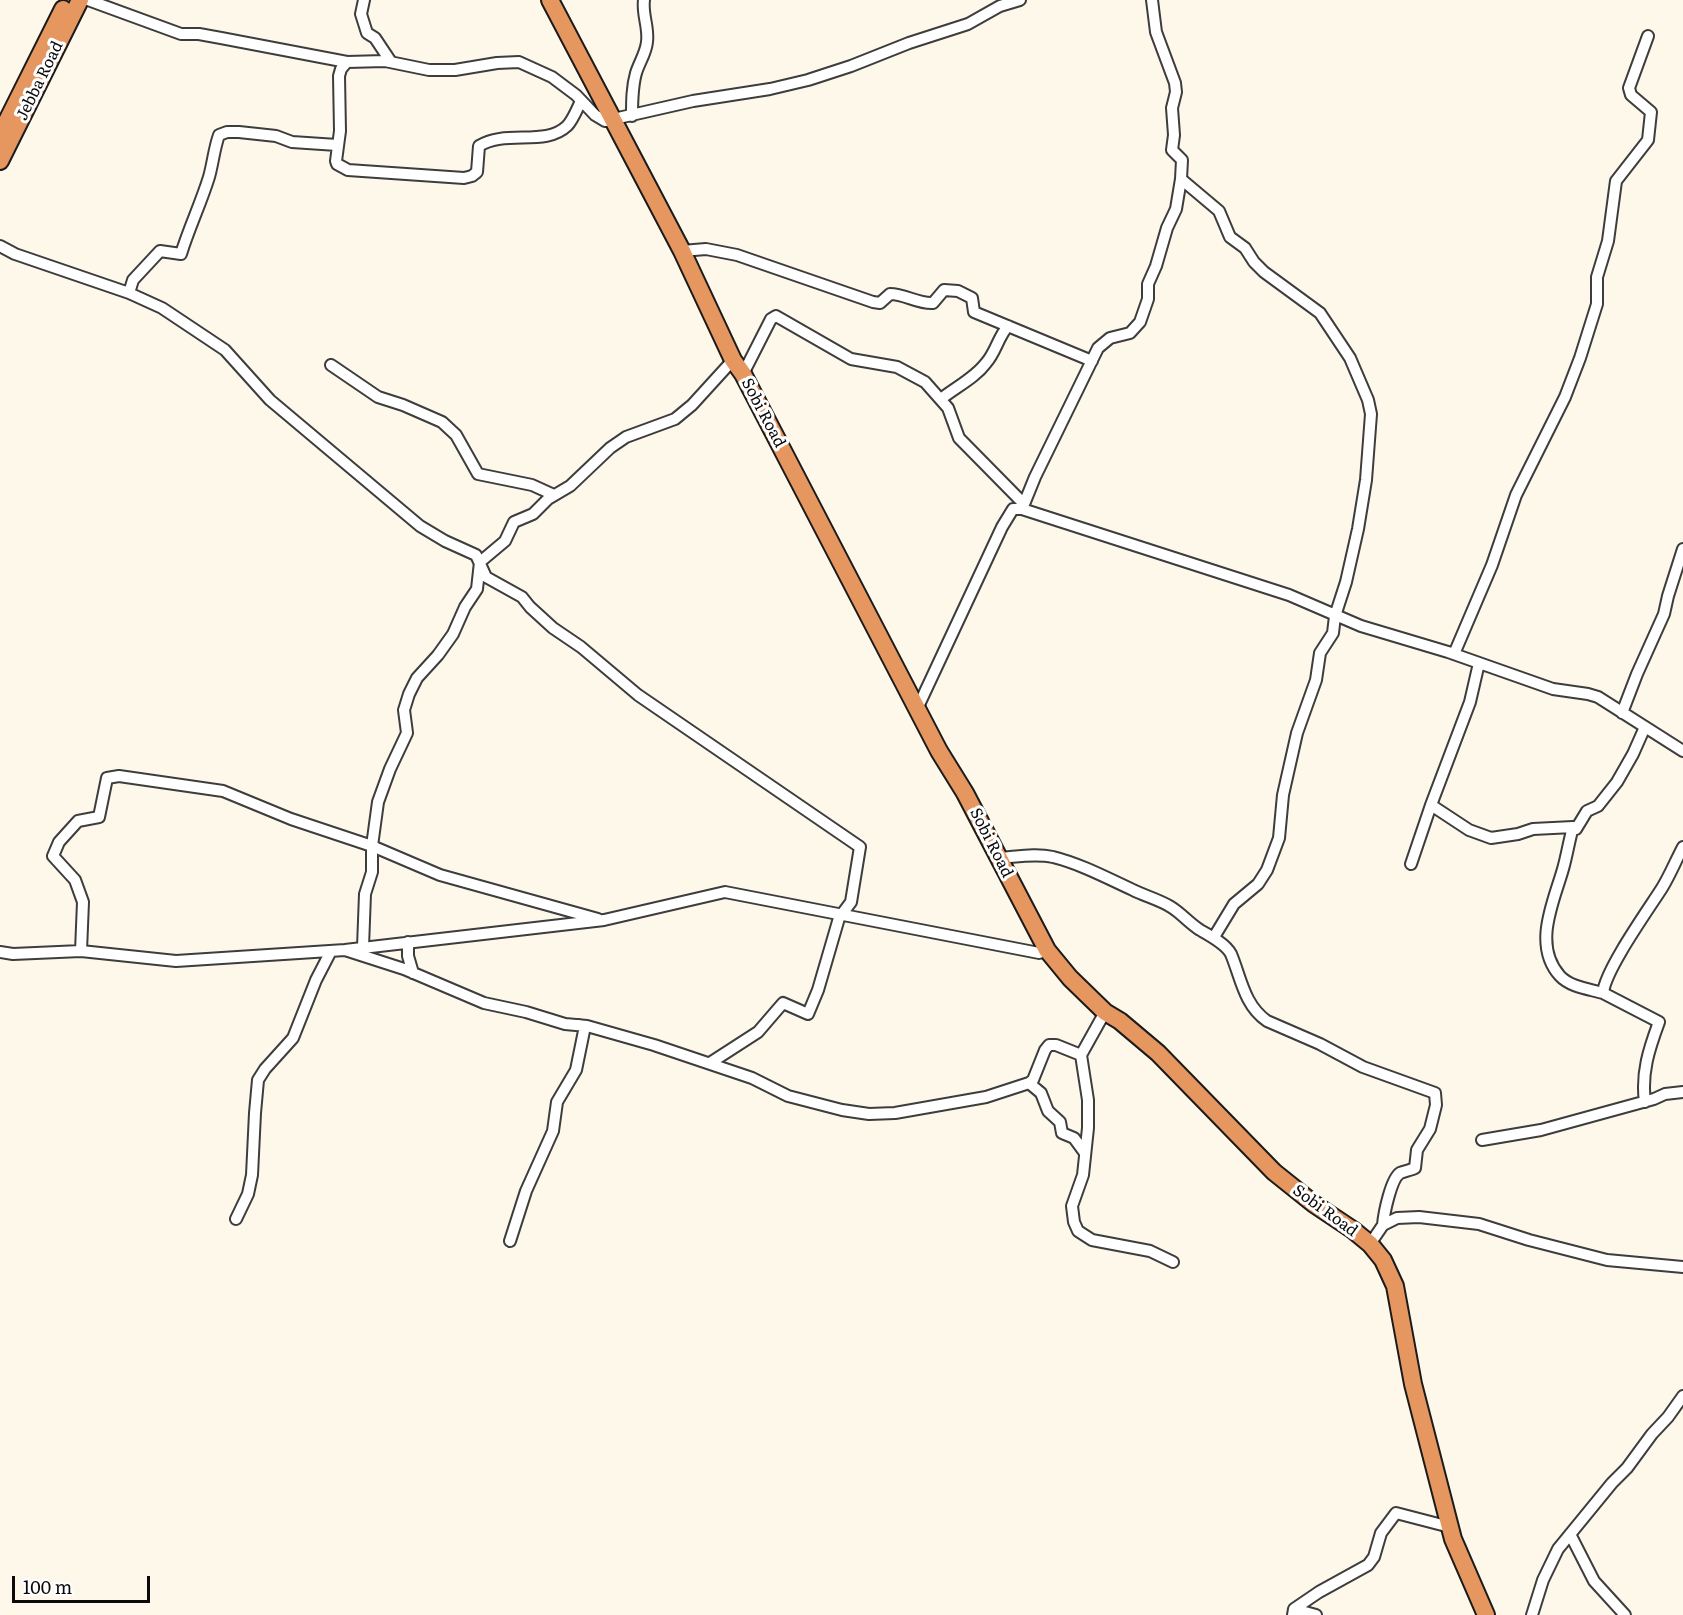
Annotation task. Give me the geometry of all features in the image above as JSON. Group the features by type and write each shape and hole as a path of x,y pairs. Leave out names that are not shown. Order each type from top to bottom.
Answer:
{"highway":[{"path":"0,135 68,0"},
{"name":"Jebba Road","path":"0,161 80,0"},
{"name":"Sobi Road","path":"550,0 682,250 738,367 939,751 965,793 1047,950 1084,994 1158,1053 1274,1172 1370,1244 1387,1267 1395,1286 1413,1384 1453,1539 1486,1615"}],"street":[{"path":"88,0 181,34 199,34 347,62 372,60 429,70 455,70 519,62 552,77 599,119 612,120 693,101 770,89 808,80 968,24 1000,6 1020,0"},
{"path":"364,0 361,14 367,33 375,38 391,62"},
{"path":"633,116 632,90 647,43 643,10 645,0"},
{"path":"1023,507 1035,477 1103,343 1130,333 1140,322 1148,299 1148,284 1176,209 1182,160 1172,150 1174,135 1172,108 1176,92 1175,83 1156,32 1152,0"},
{"path":"1454,654 1492,565 1516,495 1565,397 1597,304 1597,277 1608,241 1616,181 1648,140 1651,112 1631,95 1629,88 1648,36"},
{"path":"347,62 339,76 340,131 337,164 348,170 464,178 472,176 477,172 479,146 489,140 555,134 567,126 581,101"},
{"path":"129,293 133,280 160,251 181,254 200,204 210,171 213,150 219,135 238,132 276,136 292,142 338,145"},
{"path":"1181,179 1219,211 1230,237 1245,248 1264,272 1320,313 1350,358 1368,400 1371,428 1363,505 1346,582 1335,616 1333,633 1320,653 1317,680 1297,733 1283,795 1279,838 1267,870 1258,884 1234,904 1214,937"},
{"path":"0,246 15,254 129,293 162,308 225,350 270,400 420,526 445,541 476,555 486,577 522,597 553,628 581,647 638,695 860,847 852,902 839,918 818,990 808,1014 783,1003 758,1032 710,1063"},
{"path":"682,250 706,249 737,255 873,302 880,303 890,294 902,294 926,303 933,303 944,290 958,291 972,298 974,312 1092,361"},
{"path":"363,947 365,894 372,872 372,846 378,802 406,733 404,710 417,678 453,634 465,607 477,588 480,562 505,541 514,522 533,514 554,495 570,486 610,448 626,437 675,419 738,367 771,319 776,316 851,359 903,369 925,382 948,408 959,438 1023,507 1288,595 1361,626 1454,654 1553,688 1598,697 1683,752"},
{"path":"941,399 971,378 986,364 1008,326"},
{"path":"331,365 378,397 442,422 456,435 478,474 532,485 554,495"},
{"path":"917,709 1002,527 1013,509 1023,507"},
{"path":"1622,713 1636,674 1664,614 1683,549"},
{"path":"1411,864 1470,702 1479,663"},
{"path":"1431,805 1469,830 1491,838 1533,829 1573,827 1576,829 1587,811 1598,806 1617,782 1645,727"},
{"path":"81,951 83,902 75,880 53,856 59,842 78,821 99,817 107,778 118,776 223,791 291,819 372,846 440,875 604,920"},
{"path":"1573,827 1563,869 1550,908 1546,943 1559,975 1569,983 1603,993 1659,1022 1646,1059 1643,1085 1645,1102"},
{"path":"1603,993 1606,979 1663,886 1683,847"},
{"path":"998,858 1029,855 1052,857 1087,869 1171,907 1200,930 1214,937 1231,955 1246,997 1259,1016 1363,1067 1435,1093 1436,1105 1430,1129 1418,1150 1415,1168 1399,1173 1396,1177 1388,1199 1383,1225 1370,1244"},
{"path":"0,952 13,954 81,951 176,961 345,950 604,920 725,892 1039,953 1047,950"},
{"path":"408,942 408,956 413,973"},
{"path":"345,950 413,973 484,1003 526,1012 565,1024 585,1026 654,1045 752,1078 789,1096 842,1110 869,1114 895,1113 953,1104 986,1097 1029,1083 1033,1080 1049,1045 1082,1055"},
{"path":"236,1219 248,1194 252,1175 258,1080 293,1038 316,980 331,951"},
{"path":"1105,1012 1082,1055 1088,1100 1088,1128 1083,1175 1072,1206 1074,1222 1078,1231 1092,1239 1150,1251 1173,1262"},
{"path":"510,1241 536,1166 553,1131 557,1102 576,1070 585,1026"},
{"path":"1029,1083 1041,1092 1048,1111 1060,1122 1062,1133 1074,1138 1085,1153"},
{"path":"1482,1140 1541,1130 1645,1102 1665,1094 1683,1092"},
{"path":"1383,1225 1397,1218 1406,1217 1479,1224 1564,1250 1607,1260 1683,1267"},
{"path":"1532,1615 1543,1580 1558,1549 1683,1396"},
{"path":"1294,1612 1319,1592 1368,1565 1374,1557 1381,1533 1395,1513 1450,1527"},
{"path":"1570,1534 1594,1581 1624,1615"},
{"path":"1294,1612 1316,1615"}]}
